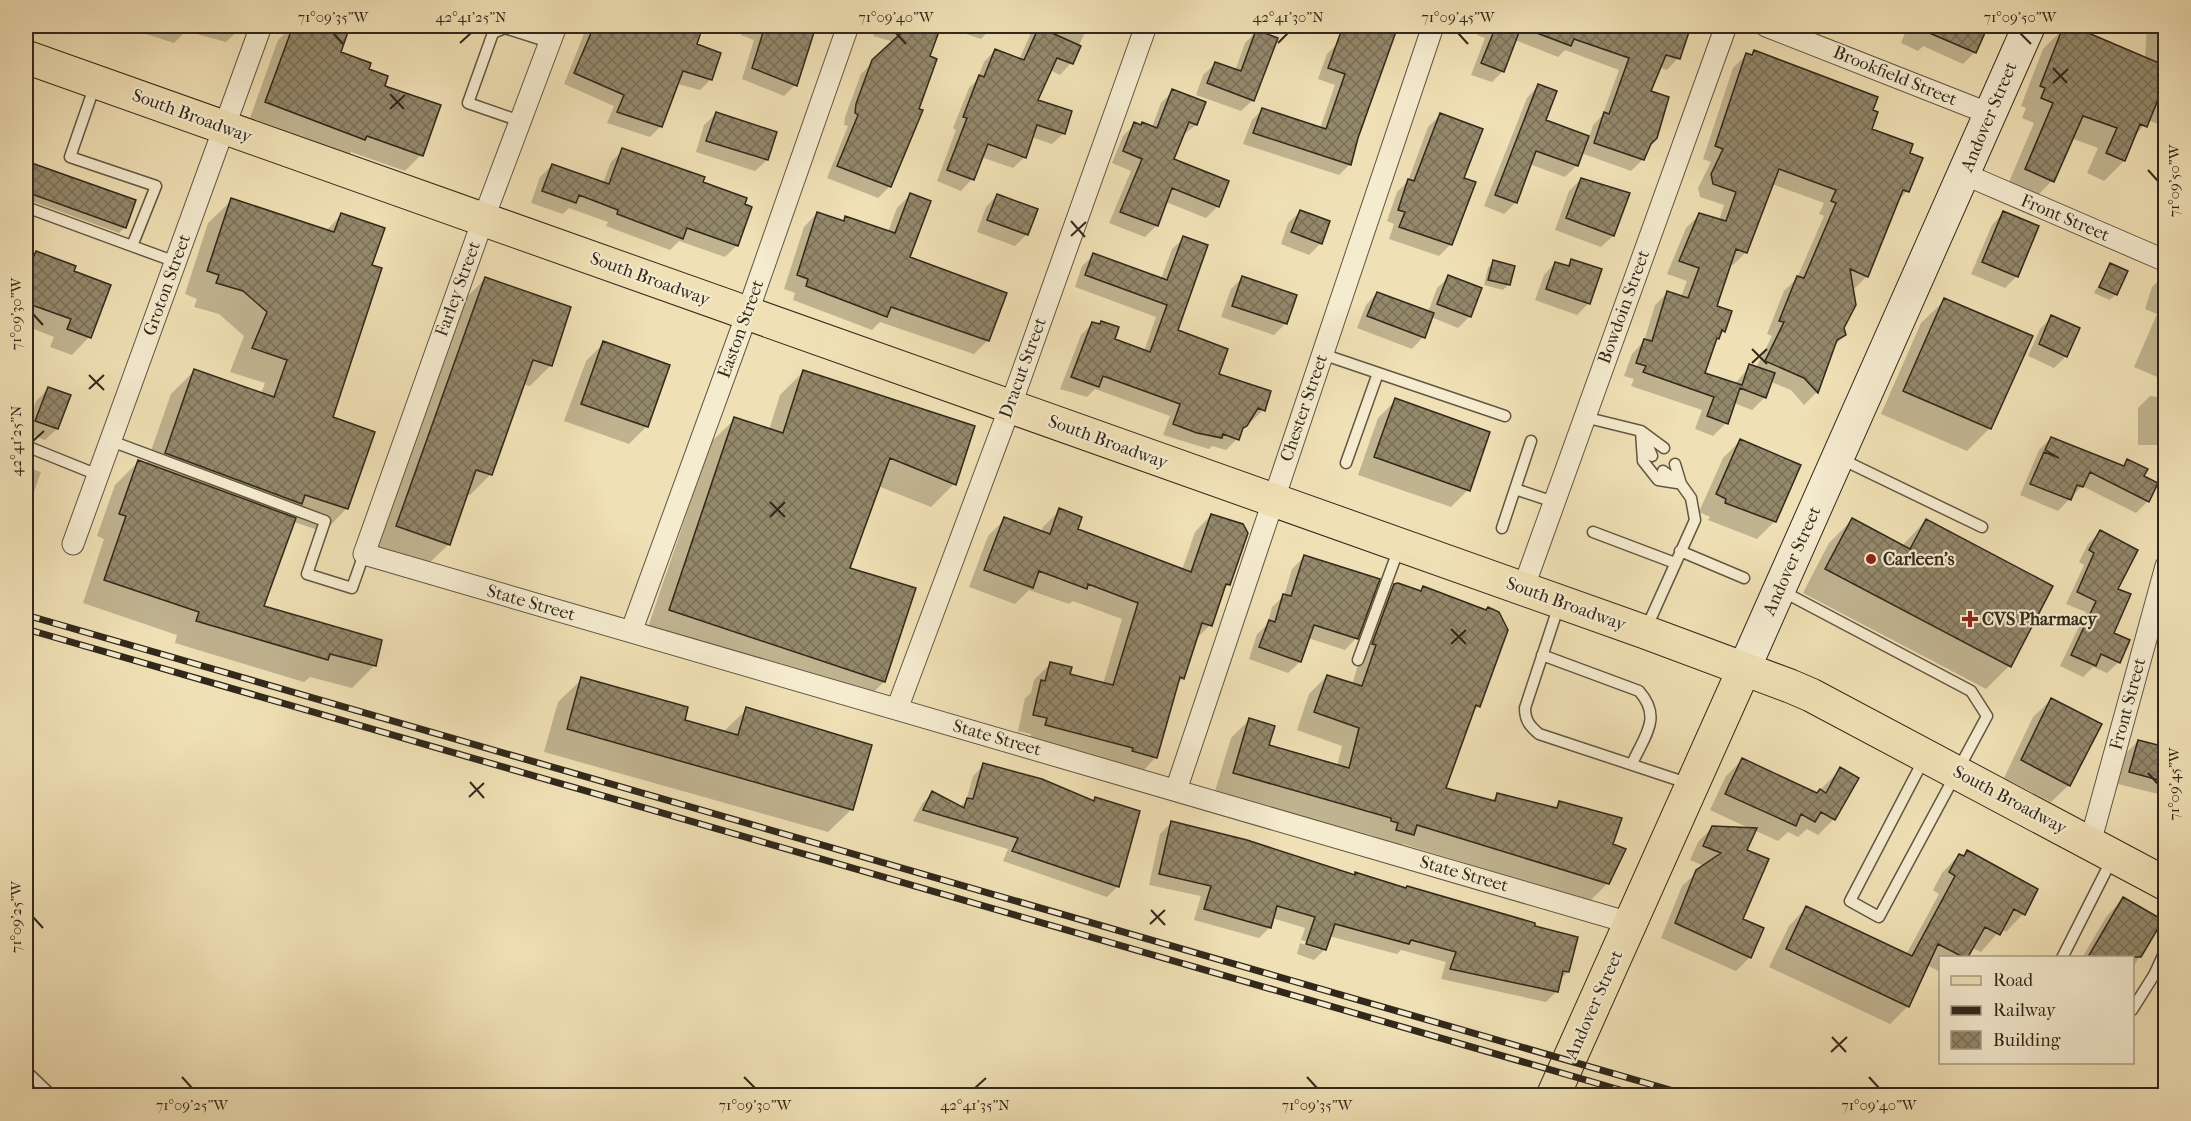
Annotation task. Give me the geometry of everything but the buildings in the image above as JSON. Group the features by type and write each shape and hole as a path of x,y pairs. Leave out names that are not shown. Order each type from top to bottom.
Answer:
{"main road":[{"name":"Andover Street","path":"1553,1095 1839,458 2029,26"},
{"name":"South Broadway","path":"26,57 1645,632 1811,694 2166,884"}],"street":[{"name":"Groton Street","path":"73,544 261,26"},
{"name":"Easton Street","path":"632,632 848,26"},
{"name":"Dracut Street","path":"897,709 1010,407 1146,26"},
{"name":"Chester Street","path":"1176,790 1433,26"},
{"name":"Bowdoin Street","path":"1523,589 1726,26"},
{"name":"Brookfield Street","path":"1766,26 1990,114"},
{"name":"Farley Street","path":"364,554 552,34"},
{"name":"Front Street","path":"1964,174 2166,261"},
{"name":"State Street","path":"364,554 1630,923"},
{"name":"Front Street","path":"2102,850 2166,566"}],"lane":[{"path":"520,121 468,102 494,33 505,28 552,34"},
{"path":"96,82 70,157 156,186 132,246"},
{"path":"26,207 176,262"},
{"path":"1322,354 1505,416"},
{"path":"1346,464 1378,373"},
{"path":"1584,417 1641,431 1664,448"},
{"path":"1641,431 1652,456"},
{"path":"1641,431 1643,461 1658,480 1681,484"},
{"path":"111,441 325,521 307,574 352,588 364,554"},
{"path":"1502,528 1531,441"},
{"path":"26,446 98,475"},
{"path":"1839,458 1982,527"},
{"path":"1645,632 1695,520 1691,498 1681,484 1674,464"},
{"path":"1663,471 1681,484"},
{"path":"1515,489 1554,502"},
{"path":"1593,532 1675,563"},
{"path":"1358,660 1400,546"},
{"path":"1680,551 1744,578"},
{"path":"1779,590 1971,691 1987,716 1879,917 1850,902 1926,756"},
{"path":"1560,602 1524,708 1525,719 1539,734 1692,785"},
{"path":"1542,655 1639,691 1650,704 1653,717 1632,765"},
{"path":"2061,956 2102,850"},
{"path":"2134,1008 2166,949"},
{"path":"26,1071 46,1093"}],"railway":[{"path":"26,615 1691,1096"},
{"path":"26,629 1641,1096"}],"place":[{"name":"Carleen's","path":"1871,559"},
{"name":"CVS Pharmacy","path":"1970,619"}]}
